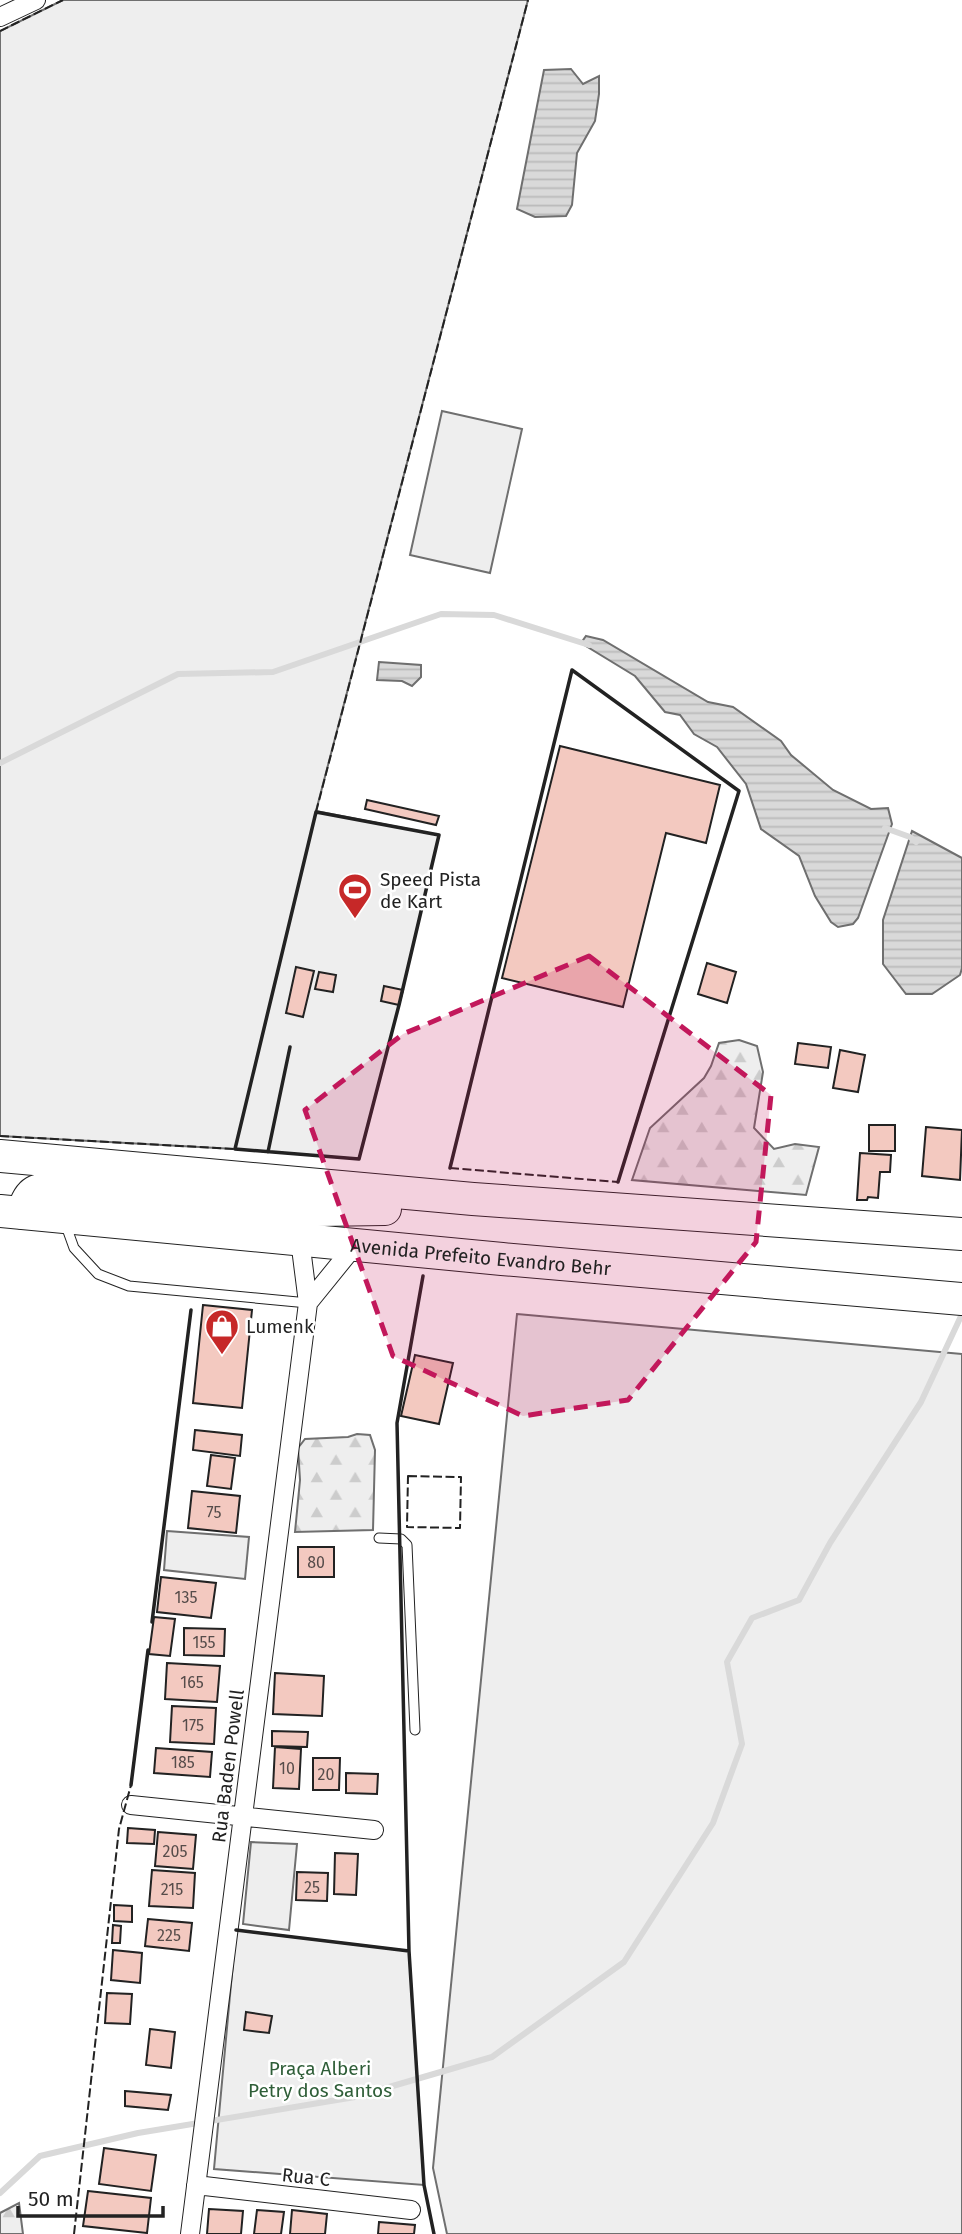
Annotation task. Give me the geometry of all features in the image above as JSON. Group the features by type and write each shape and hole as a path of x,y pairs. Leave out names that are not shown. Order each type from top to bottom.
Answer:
{"highway":[{"path":"0,1156 473,1199 962,1234"},
{"path":"12,1212 38,1189 61,1188 317,1210 404,1208 473,1199"},
{"name":"Avenida Prefeito Evandro Behr","path":"12,1212 962,1299"}],"street":[{"path":"0,17 36,0"},
{"name":"Rua Baden Powell","path":"190,2234 308,1303 300,1240"},
{"path":"308,1303 355,1245"},
{"path":"131,1805 374,1830"},
{"name":"Rua C","path":"196,2185 411,2210"}],"lane":[{"path":"62,1217 74,1248 98,1274 129,1286 308,1303"},
{"path":"379,1538 401,1539 407,1545 415,1730"}],"highlighted area":[{"path":"589,956 771,1095 756,1242 628,1400 523,1416 393,1356 305,1110 403,1034"}],"green space":[{"path":"63,0 528,0 316,811 439,835 359,1159 0,1136 0,31"},
{"path":"442,411 522,429 490,573 410,555"},
{"path":"739,1040 757,1046 763,1072 754,1128 774,1149 795,1144 819,1147 806,1195 632,1180 650,1128 704,1078 719,1043"},
{"path":"517,1314 962,1354 962,2234 447,2234 433,2168"},
{"path":"357,1434 370,1435 375,1450 373,1530 295,1532 300,1480 298,1448 305,1439 348,1437"},
{"path":"167,1531 249,1537 245,1579 164,1570"},
{"path":"251,1842 297,1844 289,1930 243,1924"},
{"name":"Praça Alberi Petry dos Santos","path":"236,1930 409,1951 424,2185 214,2169"},
{"path":"19,2203 23,2234 0,2234 0,2213"}],"shaded area":[{"path":"571,69 583,84 599,76 595,121 577,153 572,205 566,216 535,217 517,209 544,70"},
{"path":"586,636 603,640 708,702 733,707 781,741 791,755 833,790 871,809 888,808 892,824 858,918 853,924 838,927 831,922 815,896 799,856 761,829 746,784 717,747 694,734 680,715 665,712 635,676 581,643"},
{"path":"379,662 421,665 421,677 412,686 402,681 377,680"},
{"path":"912,831 962,858 962,968 960,975 932,994 906,994 883,964 883,920"}],"building":[{"path":"560,746 720,785 706,843 666,833 623,1007 502,978"},
{"path":"367,800 439,816 436,825 365,809"},
{"path":"707,963 736,972 727,1003 698,994"},
{"path":"296,967 314,971 303,1017 286,1013"},
{"path":"319,972 336,975 333,992 315,989"},
{"path":"384,986 403,990 399,1005 381,1001"},
{"path":"798,1043 831,1047 828,1068 795,1064"},
{"path":"840,1050 865,1055 858,1092 833,1088"},
{"path":"869,1125 895,1125 895,1151 869,1151"},
{"path":"926,1127 962,1130 960,1180 922,1176"},
{"path":"860,1153 891,1155 890,1172 880,1172 878,1198 857,1200"},
{"name":"Lumenk","path":"203,1305 252,1310 242,1408 193,1403"},
{"path":"415,1355 453,1363 439,1424 401,1416"},
{"path":"195,1430 242,1435 240,1456 193,1450"},
{"path":"211,1455 235,1458 231,1489 207,1486"},
{"path":"192,1491 240,1496 236,1533 188,1528"},
{"path":"298,1547 334,1547 334,1577 298,1577"},
{"path":"161,1577 216,1583 211,1618 157,1612"},
{"path":"154,1617 175,1619 170,1656 149,1654"},
{"path":"184,1628 225,1629 224,1656 184,1655"},
{"path":"167,1663 220,1666 217,1702 165,1699"},
{"path":"275,1673 324,1676 322,1716 273,1714"},
{"path":"172,1706 216,1708 214,1744 170,1742"},
{"path":"272,1731 308,1732 307,1747 272,1746"},
{"path":"275,1747 301,1749 299,1789 273,1788"},
{"path":"156,1748 212,1752 210,1777 154,1773"},
{"path":"313,1758 340,1758 339,1790 313,1790"},
{"path":"346,1773 378,1774 377,1794 346,1793"},
{"path":"128,1828 155,1830 154,1844 127,1843"},
{"path":"158,1832 196,1835 193,1869 155,1866"},
{"path":"335,1853 358,1854 356,1895 334,1894"},
{"path":"152,1870 195,1873 193,1908 149,1906"},
{"path":"297,1872 328,1873 327,1901 296,1900"},
{"path":"114,1905 132,1906 132,1922 114,1921"},
{"path":"148,1919 192,1923 189,1951 145,1946"},
{"path":"113,1925 121,1926 120,1943 112,1943"},
{"path":"113,1950 142,1953 140,1983 111,1980"},
{"path":"107,1993 132,1994 130,2024 105,2023"},
{"path":"246,2012 272,2016 269,2033 244,2030"},
{"path":"150,2029 175,2032 171,2068 146,2065"},
{"path":"125,2091 171,2095 168,2110 125,2106"},
{"path":"104,2148 156,2155 151,2191 99,2184"},
{"path":"88,2191 151,2198 147,2233 83,2226"},
{"path":"209,2209 243,2211 241,2234 207,2234"},
{"path":"257,2210 284,2212 281,2234 254,2234"},
{"path":"292,2210 327,2214 325,2234 290,2234"},
{"path":"379,2222 415,2225 414,2234 378,2234"}],"waterway":[{"path":"0,763 178,674 273,672 441,614 494,615 589,645"},
{"path":"885,828 916,842"},
{"path":"0,2193 40,2156 138,2133 355,2097 492,2057 624,1962 713,1823 742,1744 727,1662 752,1618 799,1600 830,1543 921,1402 962,1314"}],"fence":[{"path":"0,31 63,0"},
{"path":"316,812 528,0"},
{"path":"0,1136 235,1149"},
{"path":"450,1168 618,1182"},
{"path":"408,1476 461,1477 460,1528 407,1527 408,1476"},
{"path":"74,2234 119,1829 131,1785"}],"wall":[{"path":"450,1168 572,670 739,791 618,1182"},
{"path":"316,812 439,835 359,1159 235,1149 316,812"},
{"path":"268,1152 290,1047"},
{"path":"423,1276 397,1423 409,1951 424,2185 434,2234"},
{"path":"152,1622 191,1310"},
{"path":"131,1785 148,1650"},
{"path":"236,1930 409,1951"}],"place":[{"name":"Speed Pista de Kart","path":"355,920"},
{"name":"Lumenk","path":"222,1356"}]}
